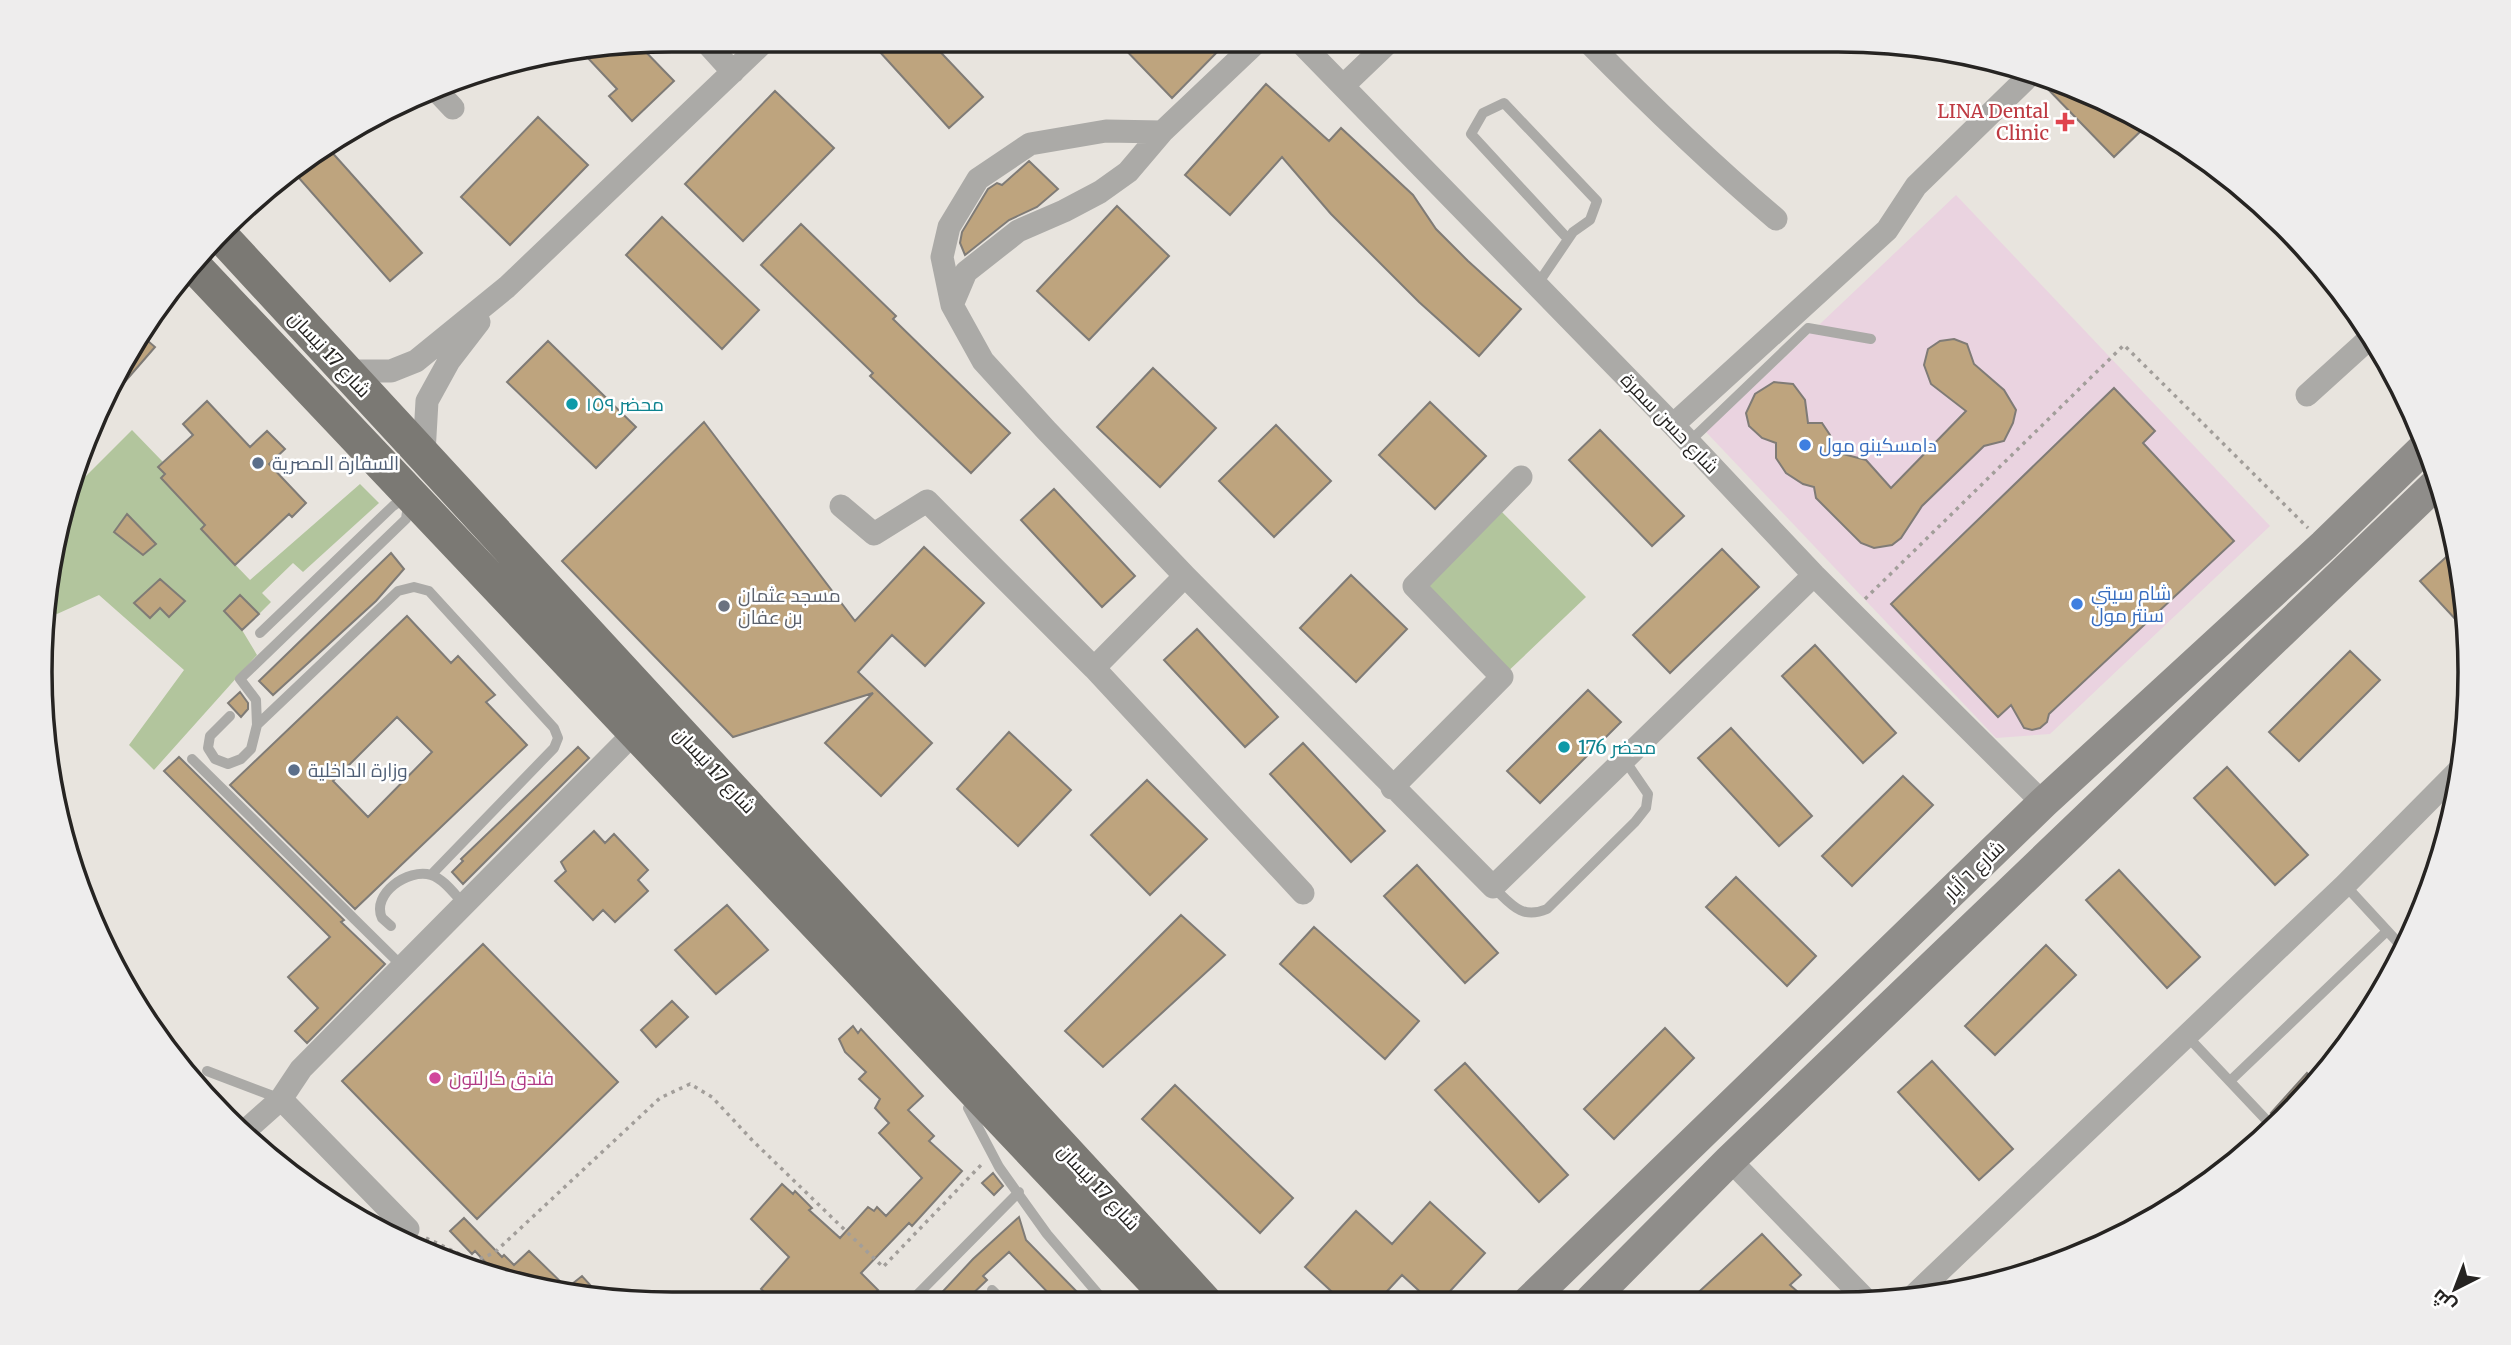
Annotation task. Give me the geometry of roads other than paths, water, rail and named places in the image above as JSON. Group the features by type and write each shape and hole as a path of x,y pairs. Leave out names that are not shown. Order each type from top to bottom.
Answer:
{"main road":[{"name":"شارع 17 نيسان","path":"227,242 424,453 802,890 1165,1292"},
{"name":"شارع 17 نيسان","path":"200,271 422,519 635,732 802,890 1195,1292"},
{"name":"شارع ٦ أيار","path":"1538,1292 2043,803 2324,545 2418,453"},
{"name":"شارع ٦ أيار","path":"1599,1292 1730,1160 2431,489"},
{"path":"802,890 806,933 859,995 968,1108 1133,1292"},
{"path":"802,890 897,949 1223,1292"},
{"path":"1554,1275 1570,1292"}],"street":[{"path":"715,52 733,72"},
{"path":"346,371 391,371 416,361 507,287 754,52"},
{"path":"952,305 966,272 1018,231 1100,192 1128,172 1162,132 1246,52"},
{"name":"شارع حسن سمرة","path":"1311,52 1673,425 1851,613 2043,803"},
{"path":"1344,85 1378,52"},
{"path":"1598,52 1647,102 1776,219"},
{"path":"1673,425 1887,230 1916,186 2024,81"},
{"path":"443,97 453,108"},
{"path":"1162,132 1106,131 1030,144 978,179 948,227 942,257 952,305 983,361 1185,576 1493,887 1814,575"},
{"path":"424,453 427,401 449,361 507,287"},
{"path":"2307,395 2363,344"},
{"path":"1392,788 1502,677 1414,586 1521,477"},
{"path":"841,506 874,534 927,501 1094,668 1303,893"},
{"path":"1094,668 1185,576"},
{"path":"250,1126 281,1099 301,1069 635,732"},
{"path":"1923,1286 2345,885 2449,780"},
{"path":"281,1099 408,1230"},
{"path":"1730,1160 1858,1292"}],"lane":[{"path":"1537,285 1573,232 1590,220 1597,201 1504,103 1483,113 1471,134 1568,239"},
{"path":"1689,442 1808,328 1871,339"},
{"path":"230,716 210,736 208,748 215,759 228,764 241,759 251,749 257,725 256,700 240,679 422,519 393,506 260,633"},
{"path":"257,725 398,591 414,587 429,591 554,728 558,738 554,748 431,875"},
{"path":"1493,887 1516,908 1526,913 1547,909 1646,808 1648,794 1624,759"},
{"path":"192,760 403,967"},
{"path":"391,926 379,913 381,900 398,882 407,877 417,874 431,875 464,904"},
{"path":"2345,885 2397,942"},
{"path":"2230,1081 2387,932"},
{"path":"2186,1035 2267,1120"},
{"path":"207,1071 281,1099"},
{"path":"968,1108 999,1167 1047,1234 1096,1292"},
{"path":"920,1292 1019,1192"}],"place":[{"name":"LINA Dental Clinic","path":"2065,122"},
{"name":"محضر ١٥٩","path":"572,404"},
{"name":"دامسكينو مول","path":"1805,445"},
{"name":"السفارة المصرية","path":"258,463"},
{"name":"شام سيتي سنتر مول","path":"2077,604"},
{"name":"مسجد عثمان بن عفان","path":"724,606"},
{"name":"محضر 176","path":"1564,747"},
{"name":"وزارة الداخلية","path":"294,770"},
{"name":"فندق كارلتون","path":"435,1078"}]}
